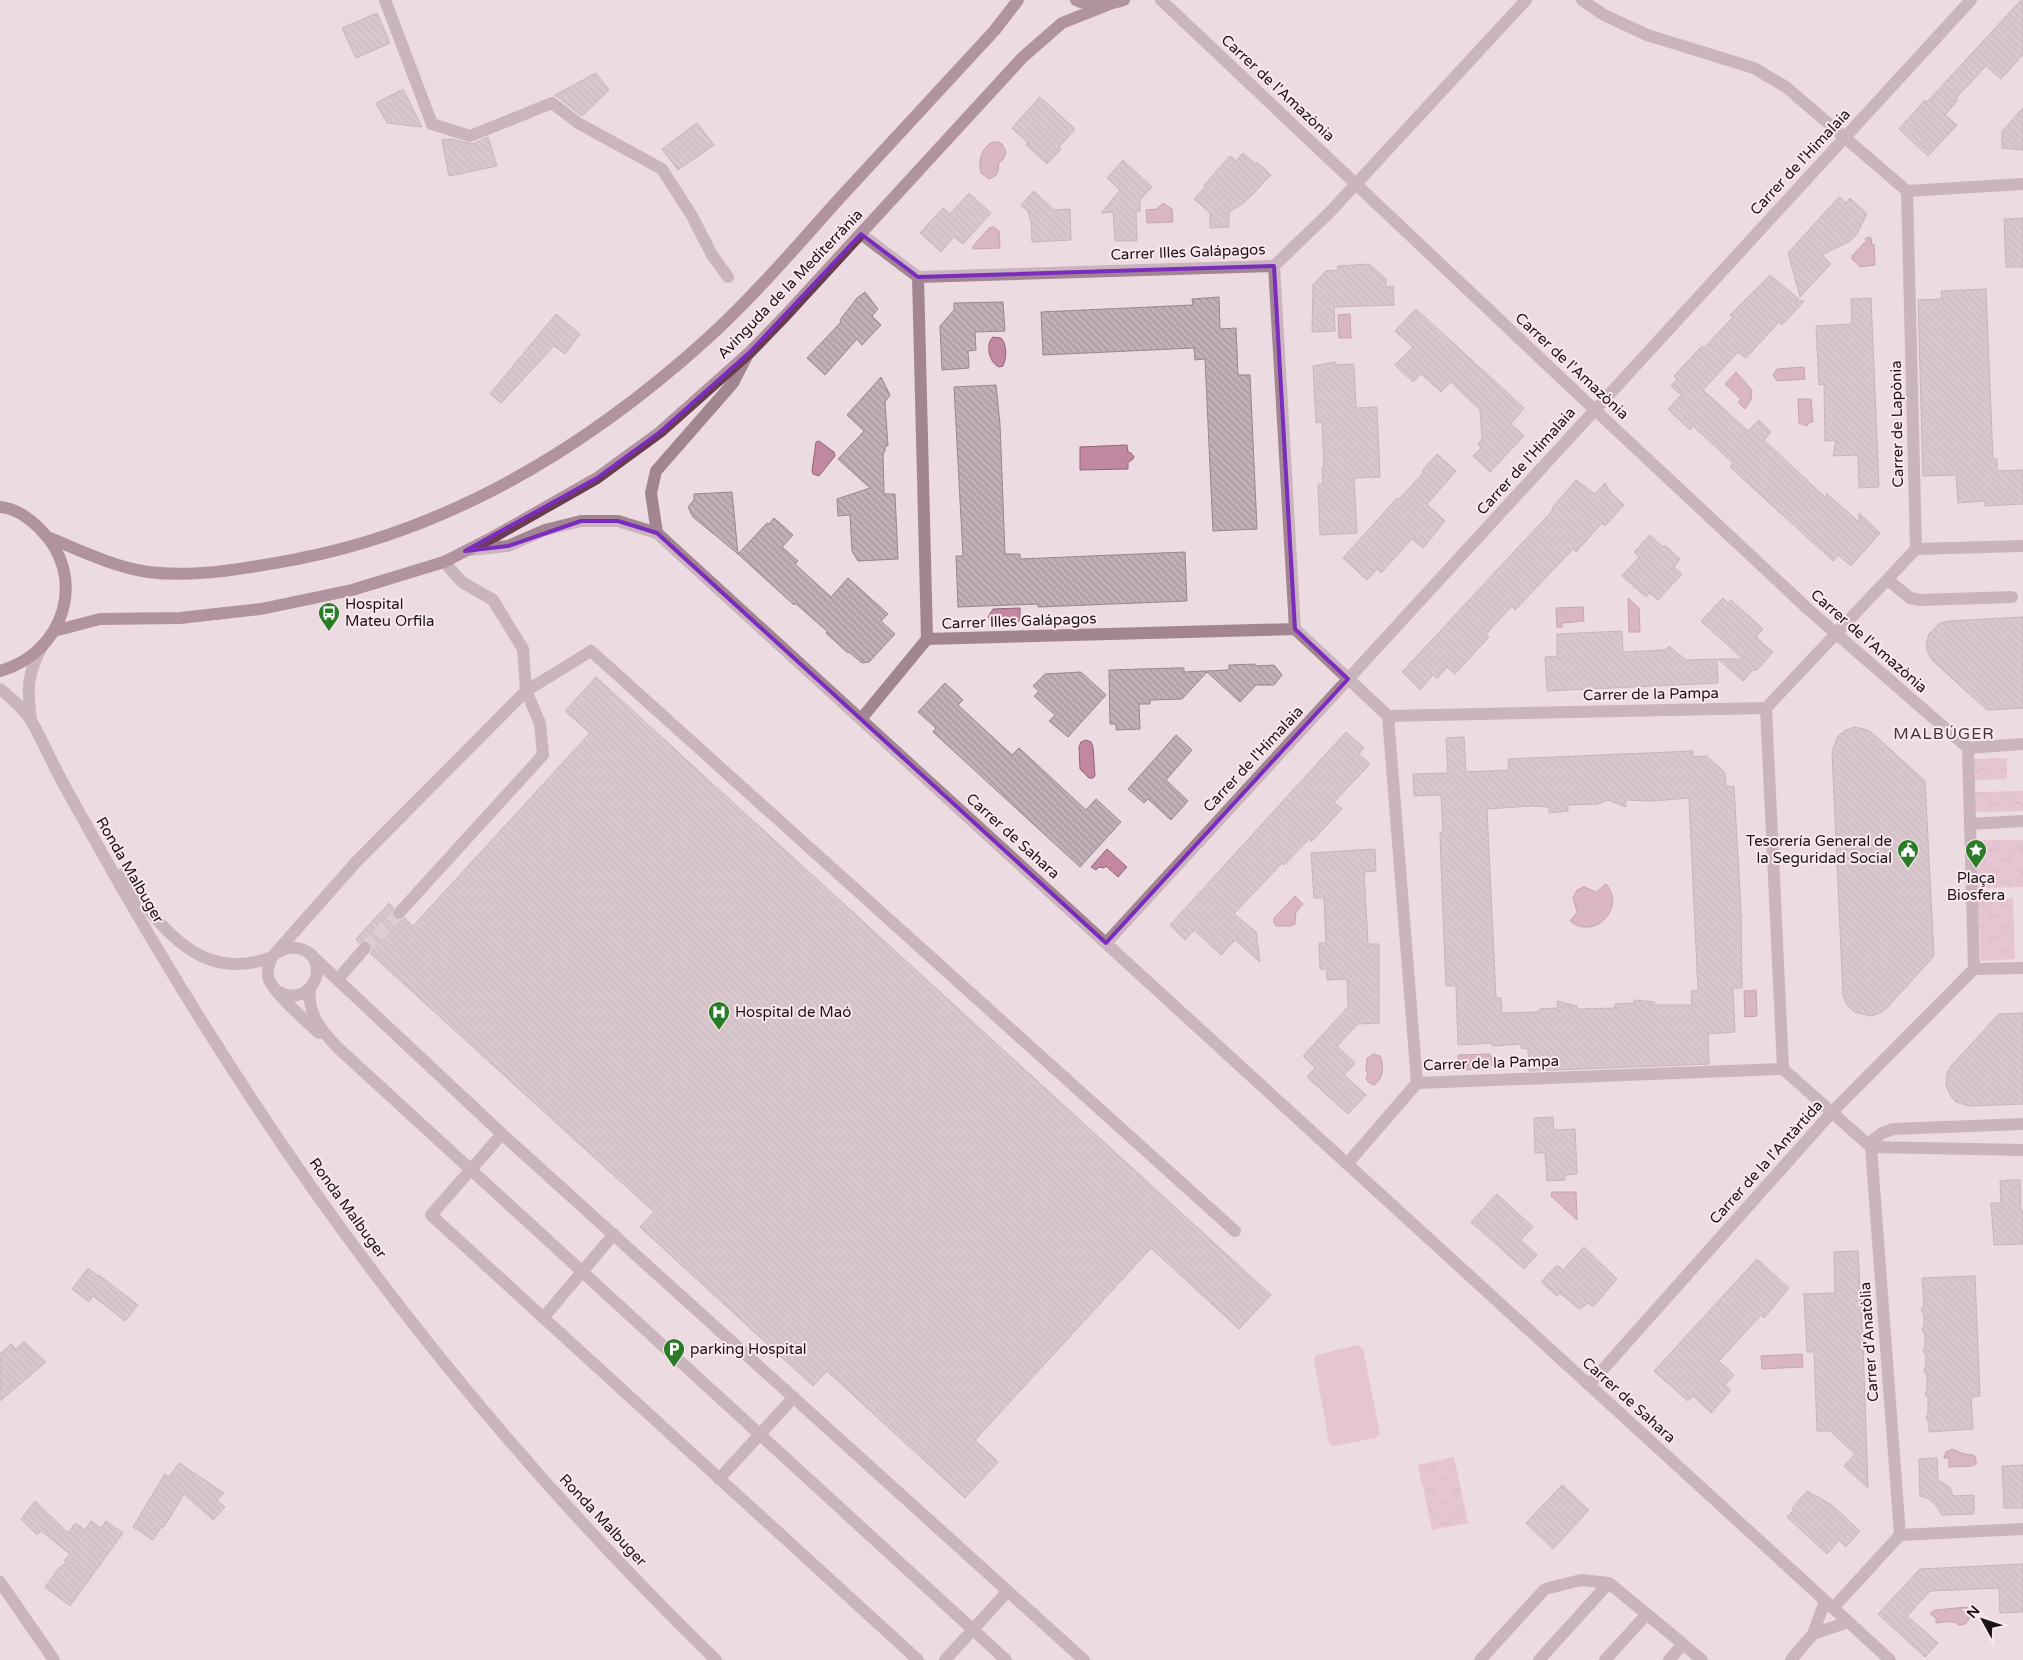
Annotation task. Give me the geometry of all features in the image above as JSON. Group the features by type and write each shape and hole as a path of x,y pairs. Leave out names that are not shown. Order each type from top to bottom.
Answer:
{"main road":[{"name":"Avinguda de la Mediterrània","path":"50,538 104,560 146,572 176,574 271,564 330,552 389,535 445,513 526,473 603,424 651,387 709,336 759,287 1011,12 1018,0"},
{"path":"1076,0 1084,4 1110,4 1124,0"},
{"name":"Avinguda de la Mediterrània","path":"54,631 100,619 180,618 261,609 352,590 444,562 597,478 660,432 750,352 1024,57 1044,38 1062,23 1110,4"},
{"path":"0,507 30,519 50,538 61,560 66,584 64,608 54,631 42,647 27,659 0,671"}],"street":[{"path":"385,0 432,124 470,136 552,103 578,123 662,169 692,216 712,255 728,277"},
{"name":"Carrer de l'Amazònia","path":"1161,0 1595,410 1836,634 1968,748"},
{"path":"1274,266 1356,184 1526,0"},
{"path":"1582,0 1604,15 1647,35 1754,68 1786,87 1908,191 2023,184"},
{"name":"Carrer de l'Himalaia","path":"1106,943 1971,0"},
{"name":"Carrer de Lapònia","path":"1908,191 1916,550"},
{"path":"861,234 918,277"},
{"name":"Carrer Illes Galápagos","path":"1274,266 1295,630 928,639 918,277 1274,266"},
{"path":"657,533 651,493 656,471 733,383 750,352"},
{"name":"Carrer de Sahara","path":"465,551 508,546 545,530 582,522 618,521 657,533 1890,1660"},
{"path":"2023,546 1916,550 1766,708 1783,1069 1870,1145 2023,1150"},
{"path":"399,913 543,756 540,724 526,691 523,650 493,600 462,582 444,562"},
{"path":"1888,580 1910,598 1920,600 2012,597"},
{"path":"1295,630 1388,716"},
{"path":"861,719 928,639"},
{"name":"Ronda Malbuger","path":"31,720 28,688 32,665 42,647"},
{"path":"1006,1660 337,1047 304,1020 277,991 269,978 268,971 275,955 357,861 526,691 591,651 1235,1231"},
{"name":"Ronda Malbuger","path":"0,690 21,708 31,720 60,778 139,919 238,1078 339,1225 474,1398 527,1461 659,1604 716,1660"},
{"name":"Carrer de la Pampa","path":"1766,708 1388,716 1417,1083 1783,1069"},
{"path":"2023,744 1968,748 1974,969 2023,968"},
{"path":"1970,824 2023,821"},
{"path":"89,830 156,918 181,942 197,954 212,962 239,965 251,964 275,955 283,949 297,948 309,954 502,1134 1084,1660"},
{"path":"338,979 365,948"},
{"path":"309,954 314,959 317,971 310,989 309,998 315,1020 337,1047"},
{"name":"Carrer de la l'Antàrtida","path":"1589,1386 1833,1111 1974,969"},
{"path":"277,991 283,994 298,996 310,989"},
{"path":"1347,1164 1417,1083"},
{"path":"1870,1145 1882,1133 1893,1128 2023,1124"},
{"path":"502,1134 431,1215 918,1660"},
{"name":"Carrer d'Anatòlia","path":"1870,1145 1900,1535"},
{"path":"543,1318 614,1234"},
{"path":"720,1479 794,1398"},
{"path":"1791,1660 1813,1634 1829,1605 1900,1535 2023,1529"},
{"path":"1480,1660 1545,1589 1581,1580 1609,1583 1702,1660"},
{"path":"0,1582 11,1595 54,1660"},
{"path":"1539,1660 1609,1583"},
{"path":"945,1660 1008,1592"},
{"path":"1605,1660 1647,1614"},
{"path":"1813,1634 1848,1622"},
{"path":"1669,1660 1683,1644"}],"highlighted area":[{"path":"861,234 918,277 1274,266 1295,629 1348,679 1106,943 657,533 618,521 581,521 508,546 465,551 597,478 660,432 750,352"}],"green space":[{"path":"2007,758 2007,779 1973,780 1972,759"},
{"path":"2023,791 2023,811 1975,812 1975,792"},
{"path":"1977,840 2023,840 2023,887 1977,888"},
{"path":"2013,898 2015,959 1981,961 1978,900"},
{"path":"1358,1345 1363,1349 1380,1433 1376,1438 1334,1446 1329,1443 1314,1359 1316,1355"},
{"path":"1454,1457 1468,1523 1432,1530 1418,1465"}],"shaded area":[{"path":"992,142 1002,144 1006,152 1004,158 999,163 996,175 989,179 981,173 980,164 985,148"},
{"path":"1163,203 1172,209 1173,222 1147,223 1146,210 1157,209"},
{"path":"994,227 999,231 1000,248 973,249 973,246 989,228"},
{"path":"1869,237 1872,239 1871,244 1874,244 1875,265 1860,267 1852,259 1852,256 1864,243 1867,243 1865,239"},
{"path":"1350,314 1351,338 1339,338 1338,315"},
{"path":"993,337 1001,338 1003,341 1006,355 1003,366 999,367 996,365 989,353 989,344"},
{"path":"1804,367 1805,379 1777,381 1773,375 1777,369"},
{"path":"1736,372 1752,390 1751,400 1745,409 1738,402 1741,399 1725,384"},
{"path":"1798,399 1811,399 1813,422 1810,422 1807,426 1799,423"},
{"path":"819,441 834,452 835,456 819,476 813,474 812,471 816,442"},
{"path":"1127,445 1128,452 1134,457 1128,462 1128,469 1080,470 1080,447"},
{"path":"1628,598 1639,608 1640,632 1629,632"},
{"path":"1583,607 1584,621 1562,623 1562,627 1557,627 1556,608"},
{"path":"1020,608 1020,621 993,623 988,617 993,609"},
{"path":"1086,740 1091,742 1093,747 1095,776 1093,778 1089,778 1080,769 1079,747 1081,742"},
{"path":"1107,849 1127,867 1118,877 1106,866 1104,868 1099,867 1096,870 1091,867"},
{"path":"1606,884 1611,893 1613,903 1605,919 1589,927 1579,926 1570,921 1577,912 1573,898 1577,890 1584,887 1596,892"},
{"path":"1295,896 1303,904 1296,912 1295,924 1291,926 1276,926 1274,918"},
{"path":"1756,990 1757,1016 1745,1017 1744,991"},
{"path":"1374,1054 1380,1056 1383,1068 1379,1080 1374,1085 1368,1082 1366,1078 1368,1073 1366,1071 1367,1058"},
{"path":"1490,1054 1496,1061 1495,1064 1490,1066 1490,1069 1459,1070 1458,1055"},
{"path":"1552,1192 1576,1192 1577,1220 1551,1196"},
{"path":"1802,1354 1803,1367 1762,1369 1761,1356"},
{"path":"1952,1449 1964,1454 1974,1455 1976,1464 1972,1466 1949,1467 1949,1458 1944,1458 1946,1452"},
{"path":"1967,1607 1969,1619 1963,1625 1951,1622 1936,1623 1936,1618 1930,1614 1935,1610"}],"building":[{"path":"2023,0 2023,55 2001,79 1986,66 1956,98 1958,100 1945,115 1957,125 1928,156 1899,129 1925,100 1927,102"},
{"path":"377,13 390,43 356,58 342,28"},
{"path":"596,73 609,90 582,116 555,95"},
{"path":"403,89 422,127 387,123 376,103"},
{"path":"1040,97 1075,129 1059,147 1061,149 1047,164 1026,145 1028,143 1012,128"},
{"path":"2023,108 2023,150 2002,148 2002,131"},
{"path":"697,123 714,145 678,170 662,149"},
{"path":"488,137 497,166 449,176 442,140 452,139 472,144"},
{"path":"1243,153 1256,164 1257,162 1271,175 1245,202 1229,212 1229,227 1210,228 1210,213 1194,199 1230,156 1236,161"},
{"path":"1123,160 1152,187 1140,200 1140,211 1136,211 1137,241 1115,241 1113,212 1101,213 1120,190 1107,178"},
{"path":"1034,191 1054,210 1070,209 1071,240 1032,242 1031,222 1028,211 1021,205"},
{"path":"969,193 991,213 963,244 954,237 941,252 920,233 943,208 950,214"},
{"path":"1839,197 1846,203 1850,198 1867,214 1856,235 1850,241 1822,255 1831,264 1800,297 1788,253"},
{"path":"2023,218 2023,267 2006,267 2004,219"},
{"path":"1369,264 1386,279 1386,287 1393,286 1394,305 1334,307 1335,331 1312,332 1313,285 1326,271 1338,270 1338,266"},
{"path":"1770,275 1799,299 1796,301 1804,301 1782,325 1779,322 1746,358 1738,352 1703,390 1748,431 1759,420 1771,432 1764,440 1827,499 1826,493 1859,522 1859,513 1880,533 1851,566 1838,555 1833,561 1730,467 1733,463 1693,426 1690,430 1668,409 1681,395 1671,386 1677,379 1674,376 1702,346 1704,348 1733,317 1730,315"},
{"path":"1986,289 1993,459 1997,459 1997,471 2023,470 2023,504 1985,506 1985,501 1958,503 1956,475 1923,476 1918,300 1942,299 1941,291"},
{"path":"865,292 878,309 872,316 881,325 862,345 857,339 825,375 807,358 841,322 840,320 857,298"},
{"path":"1219,297 1220,329 1236,328 1238,375 1250,375 1257,529 1213,531 1205,359 1195,360 1194,348 1043,355 1041,312 1193,305 1192,299"},
{"path":"1871,298 1879,487 1859,488 1858,455 1833,456 1836,440 1825,441 1824,384 1819,385 1816,326 1852,324 1851,299"},
{"path":"1003,302 1005,331 975,332 976,350 968,351 969,368 942,370 940,326 954,310 954,303"},
{"path":"1416,309 1524,408 1511,424 1524,436 1490,472 1473,456 1481,448 1478,444 1482,439 1480,410 1451,382 1441,392 1421,374 1413,382 1395,365 1413,347 1395,331"},
{"path":"556,314 580,334 565,354 554,346 501,403 490,394"},
{"path":"1336,362 1336,365 1354,364 1356,408 1377,407 1380,477 1354,478 1357,533 1320,535 1318,484 1323,484 1322,467 1324,467 1322,422 1316,423 1313,366"},
{"path":"881,377 890,395 885,402 888,446 885,446 885,452 883,452 884,494 895,494 898,559 858,561 852,551 850,515 838,516 837,499 870,488 838,459 864,431 847,415"},
{"path":"996,385 1000,424 1005,554 1020,554 1020,559 1185,552 1187,601 1038,607 1038,604 958,607 956,556 963,556 954,387"},
{"path":"1437,454 1456,471 1427,504 1445,521 1423,548 1412,539 1381,573 1377,569 1367,580 1343,558 1397,498 1398,500 1424,472 1422,471"},
{"path":"1576,480 1595,494 1605,483 1611,493 1624,505 1605,526 1602,523 1576,552 1573,549 1515,610 1512,606 1486,634 1489,637 1455,674 1447,667 1437,679 1433,675 1420,690 1402,672 1552,511 1553,507"},
{"path":"732,492 738,554 693,517 688,507 694,500 694,494"},
{"path":"774,518 793,535 782,547 798,561 795,564 831,597 848,578 888,614 881,621 895,634 869,662 862,663 848,653 826,633 828,632 795,603 794,605 738,554"},
{"path":"1650,535 1663,547 1665,545 1680,559 1674,567 1682,574 1658,600 1650,593 1646,597 1622,576 1639,557 1634,552"},
{"path":"1723,598 1728,603 1731,600 1763,629 1756,637 1773,652 1756,671 1754,669 1743,681 1718,659 1743,659 1701,621"},
{"path":"2023,617 2023,708 1987,710 1932,660 1928,653 1926,645 1929,634 1940,623"},
{"path":"1622,631 1623,652 1665,650 1669,646 1686,660 1717,659 1718,683 1547,691 1545,657 1557,656 1557,634"},
{"path":"1255,664 1255,666 1274,665 1282,675 1274,685 1256,685 1240,702 1207,672 1182,699 1150,700 1150,704 1139,704 1140,729 1116,730 1116,724 1110,724 1109,670 1184,668 1184,672 1229,670 1229,665"},
{"path":"1081,672 1106,695 1068,737 1049,721 1055,715 1034,696 1039,691 1033,686 1045,674"},
{"name":"Hospital de Maó","path":"596,677 1271,1295 1239,1329 1151,1248 975,1440 998,1462 965,1498 827,1371 813,1386 640,1227 654,1212 371,954 373,949 371,942 366,940 359,943 356,939 389,903 393,907 391,915 394,919 401,921 405,918 413,926 590,733 565,711"},
{"path":"945,683 963,700 958,705 1012,755 1019,748 1086,810 1096,799 1121,822 1080,867 933,732 936,728 918,712"},
{"path":"1854,727 1871,732 1925,781 1934,956 1886,1009 1871,1016 1854,1012 1847,1005 1843,995 1832,751 1838,736"},
{"path":"1346,732 1364,748 1359,754 1370,764 1334,802 1342,809 1311,842 1311,837 1284,865 1282,863 1234,914 1256,932 1260,962 1235,940 1221,955 1194,930 1185,940 1170,925"},
{"path":"1176,735 1192,750 1166,780 1188,801 1171,820 1148,799 1144,803 1128,789"},
{"path":"1464,737 1466,772 1509,770 1508,759 1693,751 1693,757 1707,756 1725,773 1726,787 1734,786 1741,911 1742,988 1733,988 1735,1032 1708,1034 1709,1064 1529,1071 1528,1049 1521,1048 1521,1044 1493,1046 1491,1043 1458,1045 1456,986 1446,986 1440,833 1443,832 1441,795 1414,796 1413,774 1448,773 1446,738","holes":["1689,798 1698,991 1691,991 1692,1005 1654,1005 1654,1002 1634,1000 1634,1003 1615,1004 1615,1008 1577,1009 1577,1006 1557,1001 1558,1008 1539,1009 1539,1012 1502,1013 1501,998 1496,998 1487,809 1530,806 1549,807 1549,813 1568,811 1568,805 1598,804 1608,800 1626,807 1625,800 1653,801"]},
{"path":"1375,849 1376,871 1364,872 1368,944 1379,944 1379,1023 1358,1024 1337,1046 1355,1063 1344,1075 1366,1095 1348,1114 1307,1077 1315,1068 1303,1056 1348,1007 1347,979 1327,980 1327,969 1320,969 1319,943 1326,943 1324,898 1314,898 1311,853"},
{"path":"2023,1013 2023,1104 1970,1106 1956,1102 1946,1086 1950,1067 1999,1014"},
{"path":"1553,1117 1554,1130 1575,1129 1577,1174 1565,1175 1565,1180 1547,1181 1545,1153 1535,1153 1534,1118"},
{"path":"2020,1180 2021,1211 2023,1211 2023,1244 1994,1245 1991,1203 2001,1203 2000,1181"},
{"path":"1497,1194 1533,1227 1521,1240 1537,1255 1524,1269 1471,1222"},
{"path":"1584,1247 1617,1279 1593,1307 1589,1303 1579,1309 1560,1293 1557,1296 1541,1282 1557,1265 1563,1270"},
{"path":"1858,1251 1868,1488 1844,1466 1855,1454 1830,1431 1817,1431 1814,1352 1807,1352 1804,1294 1835,1293 1834,1252"},
{"path":"1757,1259 1789,1288 1764,1318 1761,1315 1719,1361 1734,1375 1725,1385 1731,1390 1711,1413 1693,1396 1688,1401 1654,1371"},
{"path":"88,1268 138,1305 125,1321 93,1296 89,1302 72,1289"},
{"path":"1975,1276 1980,1396 1971,1397 1973,1429 1929,1432 1929,1423 1926,1418 1928,1399 1925,1394 1927,1376 1924,1371 1926,1356 1923,1350 1925,1335 1922,1330 1924,1315 1921,1310 1924,1305 1922,1278"},
{"path":"24,1342 46,1362 0,1401 0,1354 11,1344 16,1349"},
{"path":"1937,1458 1938,1480 1950,1487 1953,1496 1974,1495 1974,1514 1942,1515 1936,1505 1929,1499 1920,1496 1919,1459"},
{"path":"179,1463 224,1493 217,1500 225,1507 213,1520 184,1494 164,1527 162,1526 153,1540 133,1527 165,1474 169,1477"},
{"path":"2023,1465 2023,1508 2004,1508 2002,1466"},
{"path":"1562,1485 1589,1510 1553,1549 1526,1523"},
{"path":"1807,1491 1832,1505 1860,1531 1846,1547 1839,1540 1827,1554 1787,1517 1794,1510 1792,1508"},
{"path":"35,1501 68,1533 75,1523 85,1530 91,1521 101,1528 106,1521 123,1533 70,1606 45,1587 59,1568 66,1563 64,1561 70,1554 41,1531 37,1535 21,1519"},
{"path":"2023,1564 2023,1612 2000,1613 1999,1588 1930,1591 1907,1616 1938,1643 1925,1657 1878,1614 1920,1569"}],"tunnel":[{"path":"365,948 399,913"}],"place":[{"name":"Hospital Mateu Orfila","path":"329,632"},
{"name":"Tesorería General de la Seguridad Social","path":"1908,869"},
{"name":"Plaça Biosfera","path":"1976,869"},
{"name":"Hospital de Maó","path":"719,1031"},
{"name":"parking Hospital","path":"674,1368"}],"district":[{"name":"MALBÚGER","path":"1944,734"}]}
